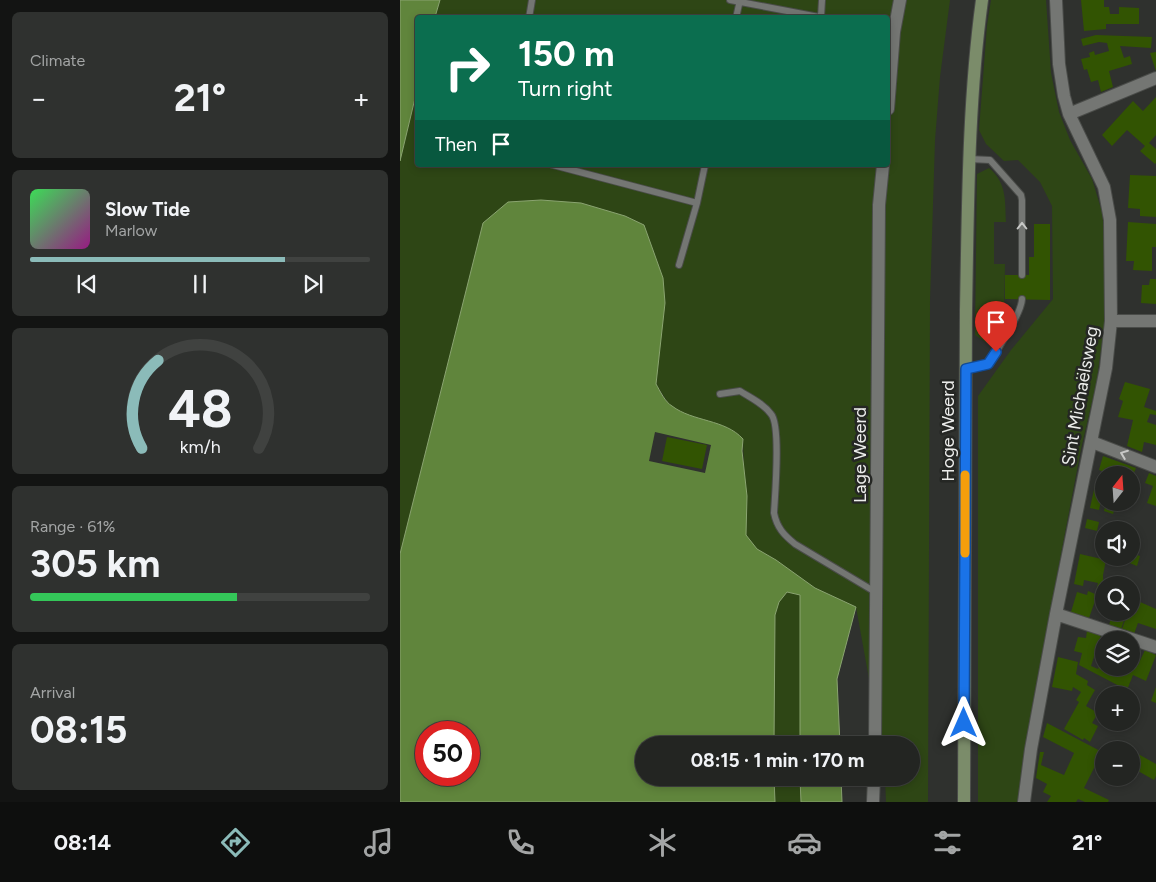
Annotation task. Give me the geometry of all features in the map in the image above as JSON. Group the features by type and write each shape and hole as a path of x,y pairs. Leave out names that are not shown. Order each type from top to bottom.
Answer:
{"main road":[{"name":"Hoge Weerd","path":"964,802 969,159 972,85 982,0"}],"street":[{"path":"890,57 891,31 900,0"},
{"name":"Sint Michaëlsweg","path":"1024,802 1031,749 1056,614 1092,442 1108,354 1111,321 1110,220 1104,187 1069,114 1059,64 1056,0"},
{"path":"1069,114 1156,78"},
{"name":"Lage Weerd","path":"875,736 879,205 883,167"},
{"path":"1111,321 1156,321"},
{"path":"1092,442 1156,467"},
{"path":"1056,614 1156,647"},
{"path":"873,802 874,786"}],"lane":[{"path":"530,15 532,0"},
{"path":"730,0 813,15"},
{"path":"822,0 823,15"},
{"path":"737,15 740,1"},
{"path":"969,159 990,160 1021,195 1022,275"},
{"path":"561,167 697,202"},
{"path":"679,265 697,202 705,167"},
{"path":"966,369 989,363 1014,320 1022,304 1022,299"},
{"path":"720,394 740,391 763,405 773,415 776,429 774,513 776,523 784,535 877,593"}],"shaded area":[{"path":"400,0 440,0 436,15 415,15 415,98 400,161"},
{"path":"440,0 950,0 940,77 935,140 930,300 928,802 886,802 885,786 920,786 920,736 879,736 856,607 815,588 757,549 746,535 743,439 705,420 688,415 670,406 656,384 663,278 644,225 625,216 581,203 483,223 400,554 400,161 415,98 415,167 890,167 890,15 436,15"},
{"path":"991,0 1046,0 1051,73 1059,112 1070,140 1092,179 1102,212 1105,239 1104,328 1096,385 1081,449 1033,701 1018,802 978,802 978,396 1011,350 1053,299 1052,206 1040,182 1018,160 1004,161 986,144 979,130 987,26"},
{"path":"989,168 1002,186 1006,222 994,222 994,264 1005,264 1004,309 987,343 975,335 977,174"},
{"path":"541,200 581,203 625,216 644,225 663,278 665,303 656,384 659,390 667,402 680,411 736,432 743,439 742,451 747,496 746,535 757,549 815,588 856,607 837,679 840,736 800,736 800,595 787,592 779,602 775,615 774,736 635,736 635,786 774,786 775,802 400,802 400,554 483,223 508,202"},
{"path":"787,592 800,595 800,736 774,736 775,614 779,602"},
{"path":"774,786 800,786 801,802 775,802"},
{"path":"800,786 841,786 842,802 801,802"}],"pier":[{"path":"655,432 711,445 705,473 649,461"}],"building":[{"path":"1081,0 1104,0 1104,7 1109,7 1110,14 1119,14 1119,7 1139,8 1139,24 1106,24 1106,29 1084,31"},
{"path":"1096,35 1152,37 1151,48 1120,46 1124,58 1130,56 1132,64 1109,71 1113,87 1101,92 1098,80 1091,82 1087,69 1084,70 1081,59 1090,57 1089,53 1094,51 1095,55 1109,51 1107,43 1099,42 1083,46 1081,39"},
{"path":"1156,52 1156,71 1150,53"},
{"path":"1156,97 1156,135 1149,143 1156,149 1155,164 1140,151 1145,146 1127,130 1112,146 1102,135 1133,101 1143,111"},
{"path":"1130,175 1156,176 1156,217 1140,216 1140,209 1128,208"},
{"path":"1128,222 1156,224 1156,247 1152,247 1152,271 1133,270 1134,261 1126,261"},
{"path":"1034,224 1050,224 1050,300 1005,299 1005,275 1029,275 1029,257 1034,257"},
{"path":"1150,279 1156,279 1156,304 1141,303 1142,285 1149,285"},
{"path":"1125,382 1150,389 1144,407 1156,411 1156,415 1150,414 1147,422 1156,425 1156,445 1144,442 1142,452 1127,446 1133,420 1118,417 1123,401 1119,399"},
{"path":"667,437 707,445 702,469 662,461"},
{"path":"1103,456 1130,466 1100,466"},
{"path":"1149,473 1156,476 1156,506 1147,503 1153,486 1145,483"},
{"path":"1095,485 1095,509 1090,508"},
{"path":"1087,519 1095,521 1095,530 1085,528"},
{"path":"1080,554 1095,557 1095,566 1105,566 1103,576 1095,576 1095,582 1084,580 1083,586 1074,584"},
{"path":"1088,591 1095,594 1095,601 1089,618 1071,612 1077,592 1087,595"},
{"path":"1140,602 1156,609 1156,629 1138,623 1135,631 1122,629 1125,621 1140,621"},
{"path":"1110,621 1124,621 1121,629 1109,625"},
{"path":"1087,631 1095,633 1095,654 1091,666 1095,668 1095,673 1079,665 1082,653 1074,651 1078,637 1086,638"},
{"path":"1145,650 1156,655 1146,681 1135,676 1140,676 1140,661"},
{"path":"1058,657 1078,662 1076,674 1088,681 1087,685 1095,690 1086,706 1095,711 1095,718 1092,723 1095,724 1096,731 1090,742 1064,729 1079,702 1076,700 1081,692 1073,687 1072,691 1052,687"},
{"path":"1100,676 1133,676 1129,686 1119,686"},
{"path":"1156,687 1156,703 1151,701"},
{"path":"1047,723 1095,748 1095,766 1084,788 1109,800 1108,802 1085,802 1078,799 1076,802 1047,802 1051,796 1043,792 1047,784 1036,778 1040,752 1044,752 1041,765 1064,775 1074,753 1043,737"},
{"path":"1140,755 1156,764 1154,780 1140,772"}],"slow traffic":[{"path":"965,475 965,553"}],"route":[{"path":"964,723 966,369 988,364 996,352"}]}
